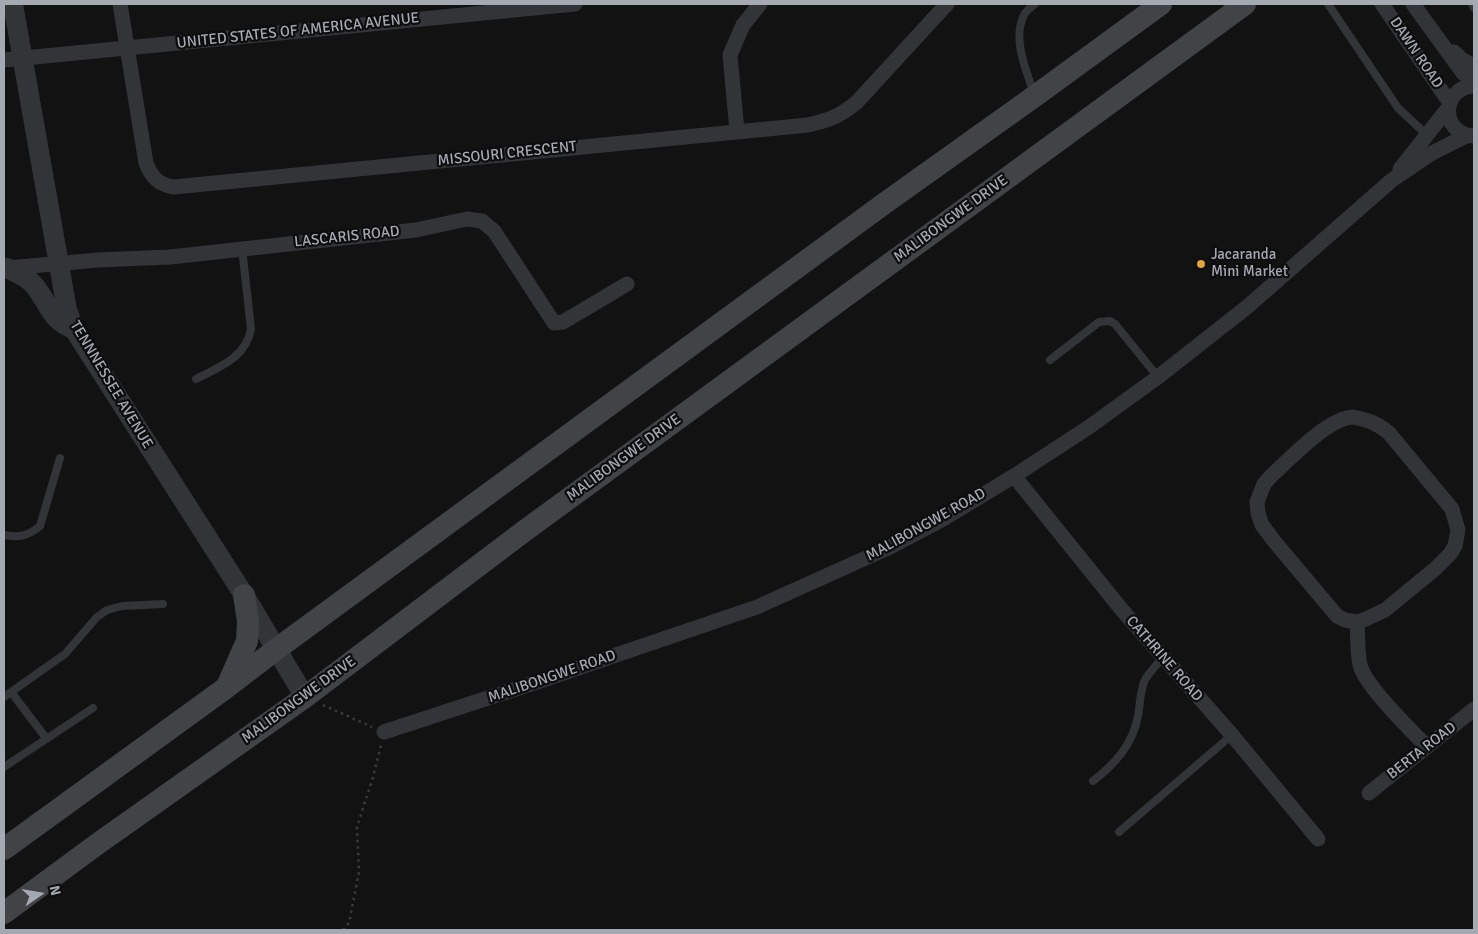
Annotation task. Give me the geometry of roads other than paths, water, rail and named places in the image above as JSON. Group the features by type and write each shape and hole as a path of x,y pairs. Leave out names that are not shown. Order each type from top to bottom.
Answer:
{"main road":[{"path":"4,849 885,203 1161,4"},
{"name":"MALIBONGWE DRIVE","path":"4,913 96,844 305,697 523,532 1245,4"},
{"path":"226,688 247,640 248,622 244,595"}],"street":[{"name":"TENNNESSEE AVENUE","path":"13,4 13,60 67,310 74,329 278,648 305,697"},
{"path":"120,4 127,48"},
{"name":"UNITED STATES OF AMERICA AVENUE","path":"13,60 575,4"},
{"path":"736,131 730,55 742,25 760,4"},
{"name":"MISSOURI CRESCENT","path":"127,48 146,163 156,180 166,186 174,187 824,122 841,115 857,102 947,4"},
{"name":"DAWN ROAD","path":"1382,4 1449,105 1451,121 1455,128 1472,136"},
{"name":"DAWN ROAD","path":"1413,4 1462,73 1474,84"},
{"path":"1435,34 1462,60 1474,66"},
{"name":"MALIBONGWE ROAD","path":"1392,180 1449,105 1454,95 1460,89 1474,84"},
{"name":"MALIBONGWE ROAD","path":"384,732 757,607 888,548 942,519 1014,476 1089,427 1158,377 1247,307 1392,180 1432,153 1472,136"},
{"name":"LASCARIS ROAD","path":"5,269 98,260 156,259 416,230 473,219 488,224 494,231 554,323 563,322 627,284"},
{"path":"5,269 27,278 34,285 52,315 67,327 74,329"},
{"path":"1353,417 1368,420 1379,425 1389,433 1452,510 1458,530 1455,546 1435,569 1385,610 1357,622 1344,620 1337,616 1274,541 1262,525 1257,502 1264,484 1272,475 1328,426 1345,418 1353,417"},
{"name":"CATHRINE ROAD","path":"1014,476 1162,657 1232,736 1318,839"},
{"path":"1357,622 1360,664 1363,672 1382,697 1427,747"},
{"name":"BERTA ROAD","path":"1369,793 1474,709"}],"lane":[{"path":"1034,4 1024,14 1020,44 1035,96"},
{"path":"1328,4 1398,108 1427,135"},
{"path":"1472,4 1474,8"},
{"path":"196,379 234,359 250,335 251,329 242,248"},
{"path":"1050,360 1099,322 1110,321 1115,324 1158,377"},
{"path":"4,535 18,538 32,533 40,526 60,458"},
{"path":"4,697 65,654 98,617 108,610 122,606 163,604"},
{"path":"1093,781 1117,759 1131,738 1138,719 1145,680 1162,657"},
{"path":"11,692 46,738"},
{"path":"4,767 93,708"},
{"path":"1119,832 1232,736"}],"place":[{"name":"Jacaranda Mini Market","path":"1201,264"}]}
